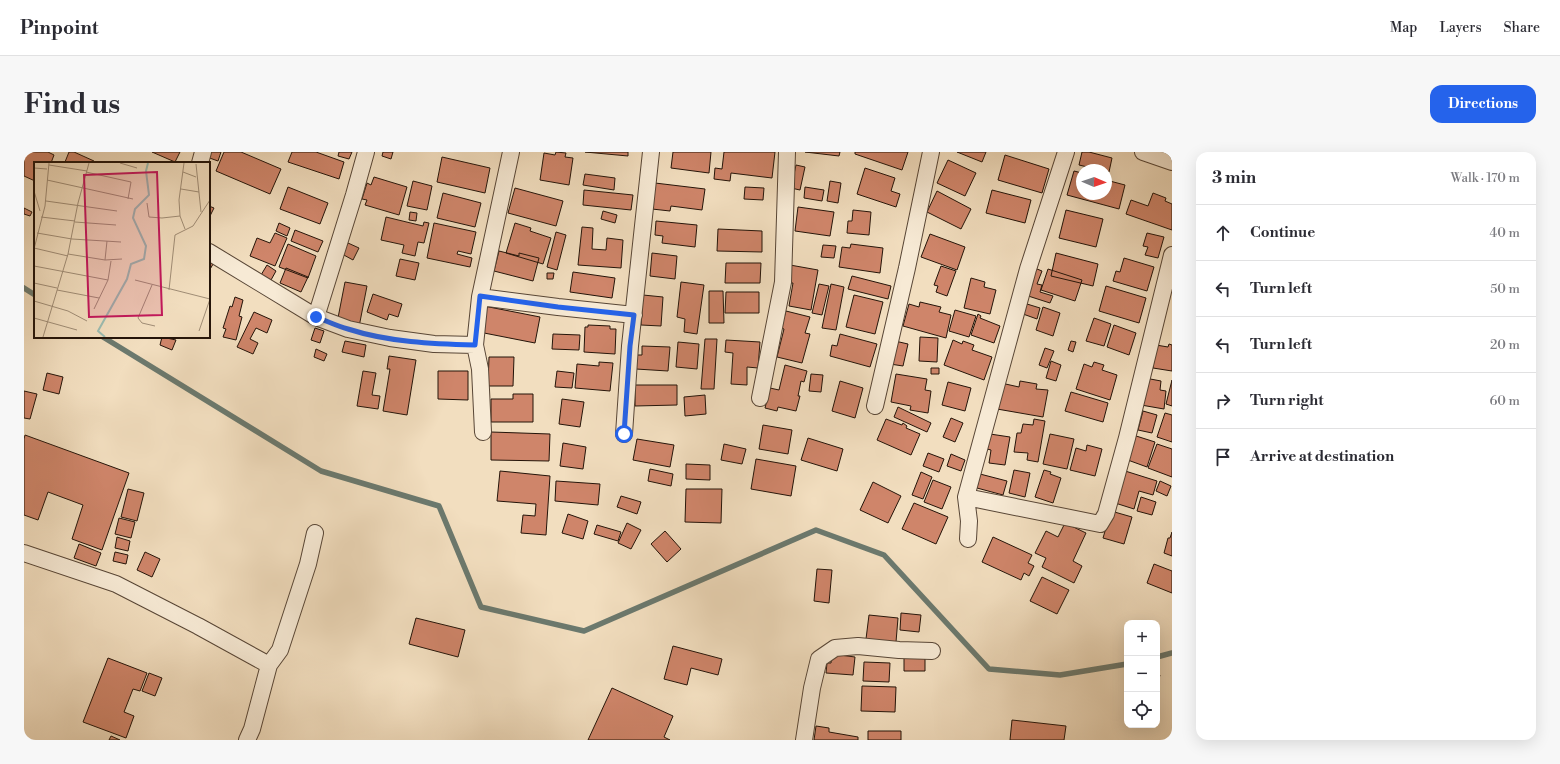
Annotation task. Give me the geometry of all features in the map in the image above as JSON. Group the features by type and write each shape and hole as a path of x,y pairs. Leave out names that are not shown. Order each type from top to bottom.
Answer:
{"street":[{"path":"200,162 203,152"},
{"path":"316,317 366,152"},
{"path":"483,432 480,369 475,345 480,296 511,152"},
{"path":"624,434 630,346 651,152"},
{"path":"760,398 783,282 787,152"},
{"path":"875,406 907,268 931,152"},
{"path":"968,539 969,521 966,497 1028,269 1066,152"},
{"path":"1143,152 1172,162"},
{"path":"210,253 316,317 348,330 434,344 475,345"},
{"path":"966,497 1100,524 1106,514 1127,438 1172,255"},
{"path":"480,296 558,307 634,315"},
{"path":"247,740 252,729 269,665 280,650 308,564 315,533"},
{"path":"24,554 116,584 198,626 269,665"},
{"path":"804,740 812,688 819,659 835,648 858,646 932,651"}],"building":[{"path":"24,152 48,152 54,155 51,162 34,162 34,181 24,176"},
{"path":"69,152 74,152 94,161 94,162 65,162"},
{"path":"152,152 180,152 175,162"},
{"path":"206,152 221,152 218,161 204,156"},
{"path":"224,152 241,152 281,169 270,194 216,171"},
{"path":"292,152 316,152 344,162 339,179 288,162"},
{"path":"339,152 352,152 349,159 338,156"},
{"path":"383,152 393,152 391,159 382,156"},
{"path":"556,152 566,153 565,157 573,158 569,185 540,180 544,153 555,155"},
{"path":"585,152 628,152 628,156"},
{"path":"673,152 711,152 709,173 671,168"},
{"path":"724,152 775,152 772,178 731,173 730,181 714,179 715,168 722,169"},
{"path":"805,152 840,152 839,156"},
{"path":"855,152 908,152 902,170 855,154"},
{"path":"957,152 986,152 982,162"},
{"path":"1082,152 1089,152 1112,158 1111,164 1079,164"},
{"path":"1005,155 1049,169 1042,193 998,180"},
{"path":"442,157 490,168 485,193 437,182"},
{"path":"948,160 976,173 965,196 937,183"},
{"path":"796,165 805,167 800,190 791,188"},
{"path":"865,168 895,178 891,191 900,194 896,207 857,194"},
{"path":"1074,171 1076,172 1076,197 1067,195"},
{"path":"585,174 615,178 614,190 583,185"},
{"path":"374,177 407,187 399,215 365,205 367,200 362,199 367,183 371,185"},
{"path":"413,181 432,186 427,210 407,206"},
{"path":"830,181 841,183 838,203 827,201"},
{"path":"1112,182 1125,185 1119,209 1086,200 1112,200"},
{"path":"655,183 705,189 702,210 671,206 670,211 652,209"},
{"path":"288,187 328,203 320,224 280,209"},
{"path":"745,187 764,188 763,200 744,199"},
{"path":"805,187 824,190 822,201 804,198"},
{"path":"515,188 563,201 556,226 508,213"},
{"path":"584,190 633,195 631,210 583,205"},
{"path":"992,190 1031,200 1025,223 986,213"},
{"path":"937,191 971,209 961,229 927,212"},
{"path":"443,193 481,203 475,227 437,218"},
{"path":"1153,193 1166,198 1165,201 1172,204 1172,230 1126,214 1131,200 1148,206"},
{"path":"210,206 214,208 210,216"},
{"path":"798,207 834,212 830,236 795,231"},
{"path":"24,208 32,212 30,216 24,214"},
{"path":"853,210 871,212 869,235 847,233 848,221 852,221"},
{"path":"1066,210 1103,219 1096,247 1059,238"},
{"path":"603,211 617,215 615,223 601,219"},
{"path":"410,212 417,213 416,221 409,220"},
{"path":"386,217 423,226 424,222 429,223 424,243 418,242 415,256 402,253 404,245 381,240"},
{"path":"656,221 697,225 695,247 662,243 663,236 655,235"},
{"path":"279,223 290,228 287,236 276,231"},
{"path":"434,223 476,232 471,254 458,251 457,254 472,258 470,267 427,258"},
{"path":"515,223 531,228 530,231 551,238 543,264 506,253"},
{"path":"582,227 593,228 592,249 606,250 607,238 623,240 621,268 578,265"},
{"path":"718,229 762,231 762,252 717,251"},
{"path":"295,230 323,241 318,252 291,241"},
{"path":"556,232 566,235 557,270 547,267"},
{"path":"275,233 287,238 275,266 250,256 257,238 270,243"},
{"path":"1147,233 1164,237 1158,258 1145,255 1148,247 1143,246"},
{"path":"930,234 965,247 957,270 921,257"},
{"path":"348,243 359,248 353,260 342,254"},
{"path":"288,244 316,256 308,278 279,267"},
{"path":"851,244 883,248 880,273 839,267 842,247 850,248"},
{"path":"823,245 836,246 834,258 821,257"},
{"path":"499,251 519,256 519,253 539,258 533,281 494,271"},
{"path":"652,253 677,256 675,279 650,276"},
{"path":"1056,253 1098,264 1093,286 1051,276"},
{"path":"210,256 216,259 210,269"},
{"path":"1124,258 1154,267 1147,291 1113,281 1116,271 1120,272"},
{"path":"400,259 419,263 415,280 396,276"},
{"path":"726,263 761,263 760,283 725,283"},
{"path":"267,265 276,271 271,280 261,275"},
{"path":"790,265 818,270 811,310 789,306 793,283 787,283"},
{"path":"941,266 956,271 947,296 936,292 938,286 934,285"},
{"path":"1032,267 1042,271 1037,284 1042,285 1040,292 1053,296 1050,303 1022,294"},
{"path":"286,268 308,277 301,292 280,283"},
{"path":"1048,269 1082,280 1075,301 1041,290"},
{"path":"573,272 615,278 612,298 570,292"},
{"path":"547,273 554,273 553,279 547,279"},
{"path":"852,276 891,286 888,299 848,289"},
{"path":"971,278 985,282 984,287 996,290 990,314 964,308"},
{"path":"345,282 367,286 359,327 337,323"},
{"path":"681,282 704,285 697,334 684,332 685,319 677,317"},
{"path":"819,284 829,286 822,315 812,313"},
{"path":"831,284 844,287 836,330 822,328"},
{"path":"1106,286 1146,298 1139,323 1099,311"},
{"path":"709,291 723,291 724,323 709,323"},
{"path":"726,292 759,292 759,313 725,313"},
{"path":"373,294 402,304 398,317 389,314 387,320 367,312"},
{"path":"643,295 663,297 661,326 641,325"},
{"path":"854,295 883,302 875,334 846,327"},
{"path":"235,297 243,300 239,316 242,317 236,340 223,337 226,329 223,328 230,306 232,307"},
{"path":"920,302 941,307 939,312 951,315 946,338 903,326 909,304 919,307"},
{"path":"1027,304 1040,308 1037,319 1023,314"},
{"path":"484,306 540,317 535,343 479,332"},
{"path":"1043,307 1060,313 1053,336 1036,330"},
{"path":"955,310 976,316 969,337 949,331"},
{"path":"786,311 810,317 805,333 810,334 802,363 777,357 784,329 781,328"},
{"path":"254,312 272,320 267,333 256,328 250,339 258,343 253,354 237,347"},
{"path":"978,314 981,316 980,318 1000,326 994,343 971,335"},
{"path":"1094,318 1111,324 1104,346 1086,341"},
{"path":"588,325 610,326 610,329 616,329 615,354 584,352 585,327 588,327"},
{"path":"1114,325 1136,333 1129,355 1107,347"},
{"path":"315,328 324,331 320,343 311,340"},
{"path":"553,334 580,335 579,350 552,349"},
{"path":"840,334 877,344 870,367 830,356 832,345 837,346"},
{"path":"920,337 938,338 937,362 919,361"},
{"path":"162,338 176,340 172,350 160,345"},
{"path":"705,339 717,339 714,389 701,389"},
{"path":"726,340 760,342 758,368 747,367 747,385 731,384 733,353 725,352"},
{"path":"953,340 962,344 963,341 974,345 972,350 992,357 984,380 944,365"},
{"path":"345,341 366,345 364,357 342,352"},
{"path":"895,341 908,344 903,366 890,364"},
{"path":"1071,341 1076,342 1073,352 1068,350"},
{"path":"678,342 699,344 697,369 676,367"},
{"path":"1169,344 1172,345 1172,371 1153,368 1156,345 1168,347"},
{"path":"642,346 670,347 668,371 636,369 637,355 642,355"},
{"path":"1045,348 1054,351 1047,368 1039,365"},
{"path":"316,349 327,354 324,361 314,357"},
{"path":"389,356 416,360 407,415 383,411 390,369 387,369"},
{"path":"489,357 514,357 513,386 488,386"},
{"path":"1051,361 1061,365 1056,381 1046,378"},
{"path":"599,362 613,363 610,391 575,388 577,364 599,366"},
{"path":"1094,362 1104,365 1102,370 1117,375 1110,400 1076,389 1084,364 1092,367"},
{"path":"785,365 807,371 804,382 801,381 798,396 800,396 796,411 778,407 777,411 765,408 770,388 779,390"},
{"path":"931,368 939,368 939,374 931,374"},
{"path":"363,371 376,373 372,395 380,396 378,409 357,406"},
{"path":"438,371 468,371 468,400 438,399"},
{"path":"557,371 574,373 572,388 555,387"},
{"path":"47,373 63,377 59,394 43,390"},
{"path":"811,374 823,375 821,392 809,391"},
{"path":"896,374 927,379 925,390 931,391 928,413 910,410 911,406 891,402"},
{"path":"1145,378 1161,381 1160,390 1166,391 1164,409 1141,405"},
{"path":"1172,380 1172,406 1166,404"},
{"path":"840,381 863,388 855,418 832,411"},
{"path":"1020,381 1037,384 1036,389 1048,390 1043,417 997,409 1001,383 1019,387"},
{"path":"948,382 971,388 965,411 942,405"},
{"path":"635,385 677,385 677,405 635,406"},
{"path":"24,391 37,394 30,419 24,418"},
{"path":"1071,392 1108,403 1103,422 1065,411"},
{"path":"513,394 533,394 533,422 491,422 491,399 513,399"},
{"path":"705,395 706,414 685,416 684,397"},
{"path":"562,399 584,402 580,427 559,424"},
{"path":"898,407 931,423 927,432 894,417"},
{"path":"1143,411 1157,415 1152,433 1138,430"},
{"path":"1165,413 1172,415 1172,442 1157,437"},
{"path":"951,418 963,423 955,442 943,437"},
{"path":"886,419 902,425 903,423 907,426 906,428 920,434 911,455 877,440"},
{"path":"1034,419 1045,421 1038,462 1027,460 1028,453 1014,452 1017,433 1021,433 1023,424 1033,425"},
{"path":"763,425 792,430 788,454 759,449"},
{"path":"491,432 550,434 549,461 491,460"},
{"path":"990,434 1010,437 1005,465 989,463 991,450 987,449"},
{"path":"1050,434 1074,439 1067,469 1043,464"},
{"path":"25,435 129,473 102,550 72,539 83,505 48,492 38,520 24,515"},
{"path":"1133,435 1155,442 1147,467 1125,459"},
{"path":"808,438 843,449 837,471 801,460"},
{"path":"637,439 674,445 670,467 633,460"},
{"path":"563,443 586,447 583,469 560,466"},
{"path":"724,444 746,449 742,464 721,460"},
{"path":"1157,444 1172,449 1172,477 1148,468"},
{"path":"1087,445 1102,449 1095,476 1070,470 1076,448 1086,451"},
{"path":"928,453 944,459 939,472 923,466"},
{"path":"951,454 965,460 961,471 947,466"},
{"path":"756,459 796,466 791,496 751,489"},
{"path":"686,464 710,465 710,480 686,479"},
{"path":"650,469 673,474 671,486 648,481"},
{"path":"1014,470 1030,473 1025,497 1009,493"},
{"path":"1044,470 1061,478 1053,503 1035,497"},
{"path":"1122,470 1157,481 1153,495 1139,491 1134,509 1112,502"},
{"path":"500,471 550,476 546,535 521,533 523,515 535,516 536,504 497,501"},
{"path":"921,472 932,477 923,499 912,495"},
{"path":"980,474 1007,481 1003,495 977,488"},
{"path":"933,480 951,487 942,509 924,502"},
{"path":"556,481 600,484 598,505 555,501"},
{"path":"1160,481 1171,486 1167,496 1156,491"},
{"path":"873,482 901,496 888,523 860,510"},
{"path":"128,489 144,493 137,521 121,517"},
{"path":"686,489 722,489 721,523 685,522"},
{"path":"621,496 641,502 637,514 617,507"},
{"path":"1141,497 1156,502 1152,515 1137,511"},
{"path":"914,503 948,517 936,544 902,529"},
{"path":"1111,511 1132,517 1124,544 1103,538"},
{"path":"568,514 588,521 583,539 562,533"},
{"path":"119,518 135,522 131,538 115,534"},
{"path":"627,523 641,530 631,549 618,543"},
{"path":"1065,523 1086,533 1073,561 1082,566 1074,583 1042,567 1046,558 1035,553 1046,531 1058,537"},
{"path":"597,525 621,532 618,541 594,534"},
{"path":"665,531 681,549 667,562 651,544"},
{"path":"1172,532 1172,556 1164,553 1168,538 1170,538"},
{"path":"117,537 130,541 128,551 115,548"},
{"path":"993,537 1032,555 1028,563 1034,566 1029,576 1024,573 1021,580 982,562"},
{"path":"79,544 101,553 96,566 74,558"},
{"path":"115,552 128,555 126,564 113,561"},
{"path":"145,552 160,559 152,577 137,570"},
{"path":"1154,564 1172,571 1172,593 1147,583"},
{"path":"817,569 832,570 829,603 814,601"},
{"path":"1042,577 1069,590 1057,614 1030,601"},
{"path":"901,613 921,615 919,632 900,630"},
{"path":"869,615 898,618 896,642 866,639"},
{"path":"416,618 465,630 458,657 409,644"},
{"path":"673,646 722,659 718,675 691,668 687,685 664,679"},
{"path":"832,654 855,657 853,675 826,673 827,663 831,663"},
{"path":"108,658 147,673 140,691 133,689 124,712 134,716 126,738 83,722"},
{"path":"904,658 925,658 925,671 904,671"},
{"path":"864,662 890,663 889,682 863,681"},
{"path":"149,673 162,678 155,696 142,691"},
{"path":"862,686 896,687 895,712 861,711"},
{"path":"612,688 673,716 664,737 670,740 588,740"},
{"path":"1012,720 1066,726 1064,740 1010,740"},
{"path":"816,726 829,728 829,732 858,737 858,740 814,740"},
{"path":"868,731 901,731 901,740 868,740"},
{"path":"111,736 120,740 109,740"}],"waterway":[{"path":"24,288 34,294"},
{"path":"105,338 321,471 439,506 481,607 584,631 816,530 884,555 989,669 1060,675 1124,664"},
{"path":"1160,656 1172,653"}],"route":[{"path":"316,317 348,330 390,338 434,344 475,345 480,296 558,307 634,315 630,346 624,434"}]}
